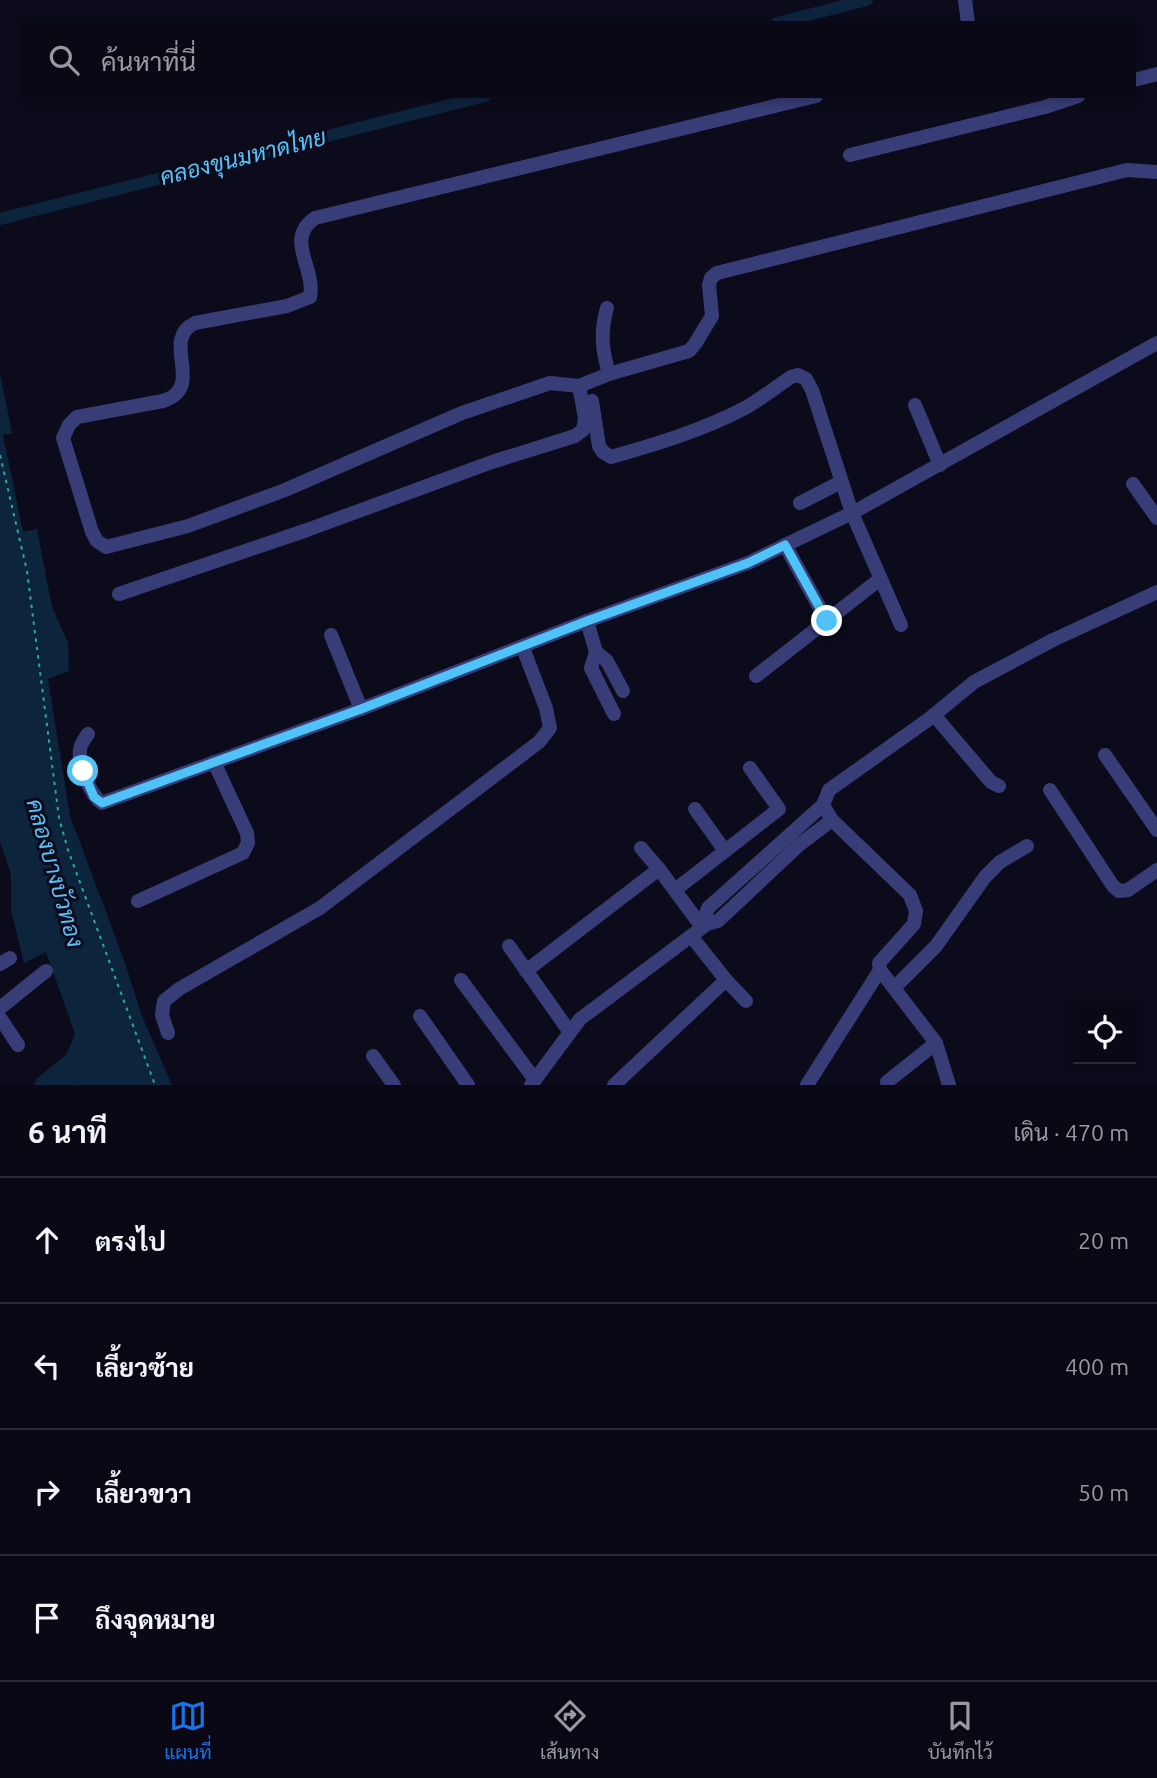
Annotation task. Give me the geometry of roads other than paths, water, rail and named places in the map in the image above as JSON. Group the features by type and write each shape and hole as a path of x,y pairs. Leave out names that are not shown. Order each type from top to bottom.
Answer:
{"street":[{"path":"965,0 968,21"},
{"path":"1136,79 1157,74"},
{"path":"808,98 315,218 306,225 299,239 312,287 310,297 287,306 206,320 185,327 180,335 183,384 180,392 173,398 77,417 69,425 63,438 97,541 106,547 188,526 285,490 462,413 550,383 584,384 608,374 689,351 712,316 709,285 711,278 718,273 1127,170 1157,172"},
{"path":"849,155 1072,98"},
{"path":"607,307 601,344 608,374"},
{"path":"88,734 80,749 83,771 94,797 102,803 748,563 852,513 1157,343"},
{"path":"584,384 599,446 611,457 709,425 747,407 798,374 806,379 812,390 852,513 901,625"},
{"path":"119,594 307,530 492,462 575,436 583,430 584,384"},
{"path":"915,405 940,464"},
{"path":"800,503 841,482"},
{"path":"1133,484 1157,518"},
{"path":"785,545 827,621"},
{"path":"756,676 880,579"},
{"path":"789,845 823,805 829,790 934,715 974,682 1053,640 1157,592"},
{"path":"587,621 596,652 592,668 614,714"},
{"path":"331,635 361,709"},
{"path":"168,1033 162,1015 164,1002 179,989 320,908 539,742 550,728 546,708 523,648"},
{"path":"596,652 607,662 623,691"},
{"path":"934,715 991,782 999,786"},
{"path":"1105,755 1157,831"},
{"path":"138,901 243,853 248,843 247,833 214,762"},
{"path":"675,890 779,809 750,768"},
{"path":"1050,790 1113,886 1119,891 1128,891 1157,870"},
{"path":"823,805 832,820 910,894 916,911 914,924 879,963 880,970 936,1043 949,1085"},
{"path":"695,809 725,852"},
{"path":"461,980 533,1082 580,1019 700,929 708,908 789,845 832,820"},
{"path":"894,988 936,946 985,877 1000,862 1027,846"},
{"path":"641,848 675,890 700,929 726,980 746,1001"},
{"path":"527,971 659,869"},
{"path":"509,946 569,1031"},
{"path":"807,1085 880,970"},
{"path":"0,1008 46,971"},
{"path":"614,1085 726,980"},
{"path":"420,1016 468,1085"},
{"path":"0,1018 18,1045"},
{"path":"887,1082 936,1043"},
{"path":"373,1056 394,1085"}],"water":[{"name":"คลองบางบัวทอง","path":"0,374 12,433 3,435 23,532 37,529 52,607 68,643 69,671 48,679 70,816 142,1016 172,1085 50,1085 41,1075 66,1055 75,1034 46,952 24,963 11,910 11,874 0,842"}],"waterway":[{"name":"คลองขุนมหาดไทย","path":"785,21 867,0"},
{"name":"คลองขุนมหาดไทย","path":"0,219 477,98"},
{"path":"45,1085 75,1071"}]}
